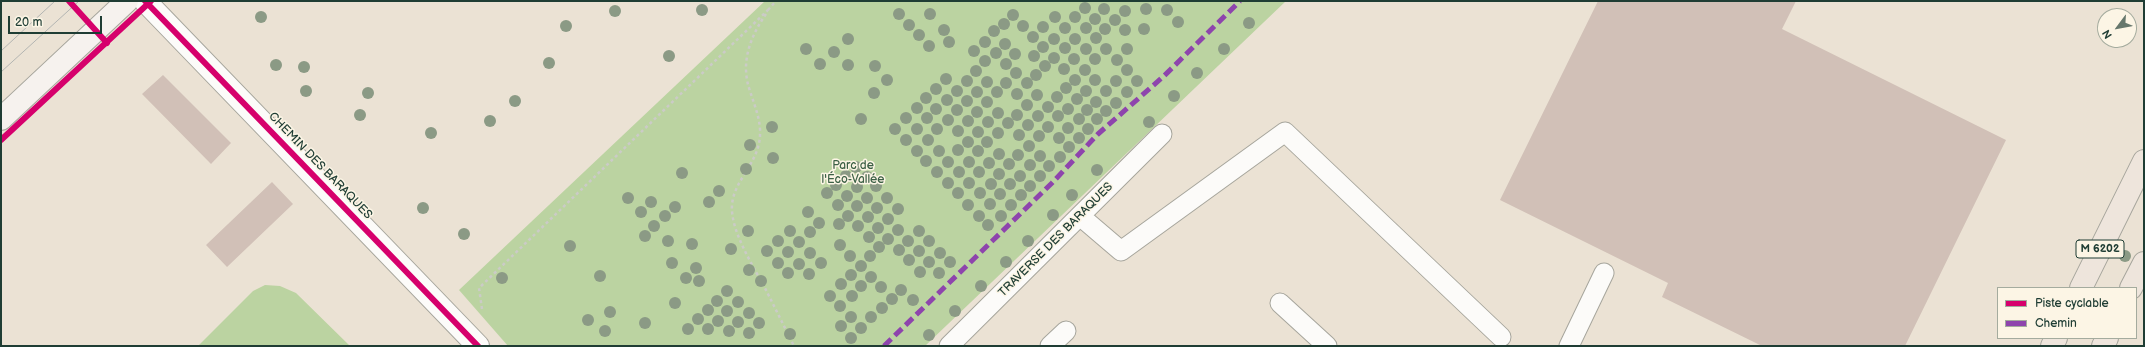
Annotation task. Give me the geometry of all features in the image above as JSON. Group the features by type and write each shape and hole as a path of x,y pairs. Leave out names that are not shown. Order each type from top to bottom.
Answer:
{"main road":[{"path":"1,119 128,1"},
{"name":"M 6202","path":"2081,287 2144,161"},
{"path":"2132,287 2144,263"}],"street":[{"name":"CHEMIN DES BARAQUES","path":"145,1 473,341"}],"lane":[{"path":"1080,216 1121,251 1285,132 1501,337"},
{"name":"TRAVERSE DES BARAQUES","path":"949,346 1162,134"},
{"path":"1569,346 1604,273"},
{"path":"1280,303 1327,346"},
{"path":"1050,346 1066,331"}],"path":[{"path":"473,341 483,317 479,288 776,1"},
{"path":"769,9 756,28 748,50 745,70 749,90 759,115 759,147 752,165 739,186 732,205 740,243 794,346"}],"green space":[{"name":"Parc de l'Éco-Vallée","path":"765,1 1286,1 925,346 508,346 459,290"},
{"path":"265,285 280,286 296,293 350,346 198,346 253,291"}],"building":[{"path":"1598,1 1796,1 1782,29 2006,140 1905,346 1762,346 1662,297 1668,283 1500,200"},
{"path":"163,75 231,143 211,164 142,94"},
{"path":"272,182 293,204 227,267 206,245"}],"tram line":[{"path":"1,51 55,1"},
{"path":"1,72 79,1"}],"marked path":[{"path":"884,346 1052,183 1098,134 1164,76 1240,1"}],"cycle path":[{"path":"69,1 107,43"},
{"path":"145,1 478,346"},
{"path":"1,140 151,1"}]}
